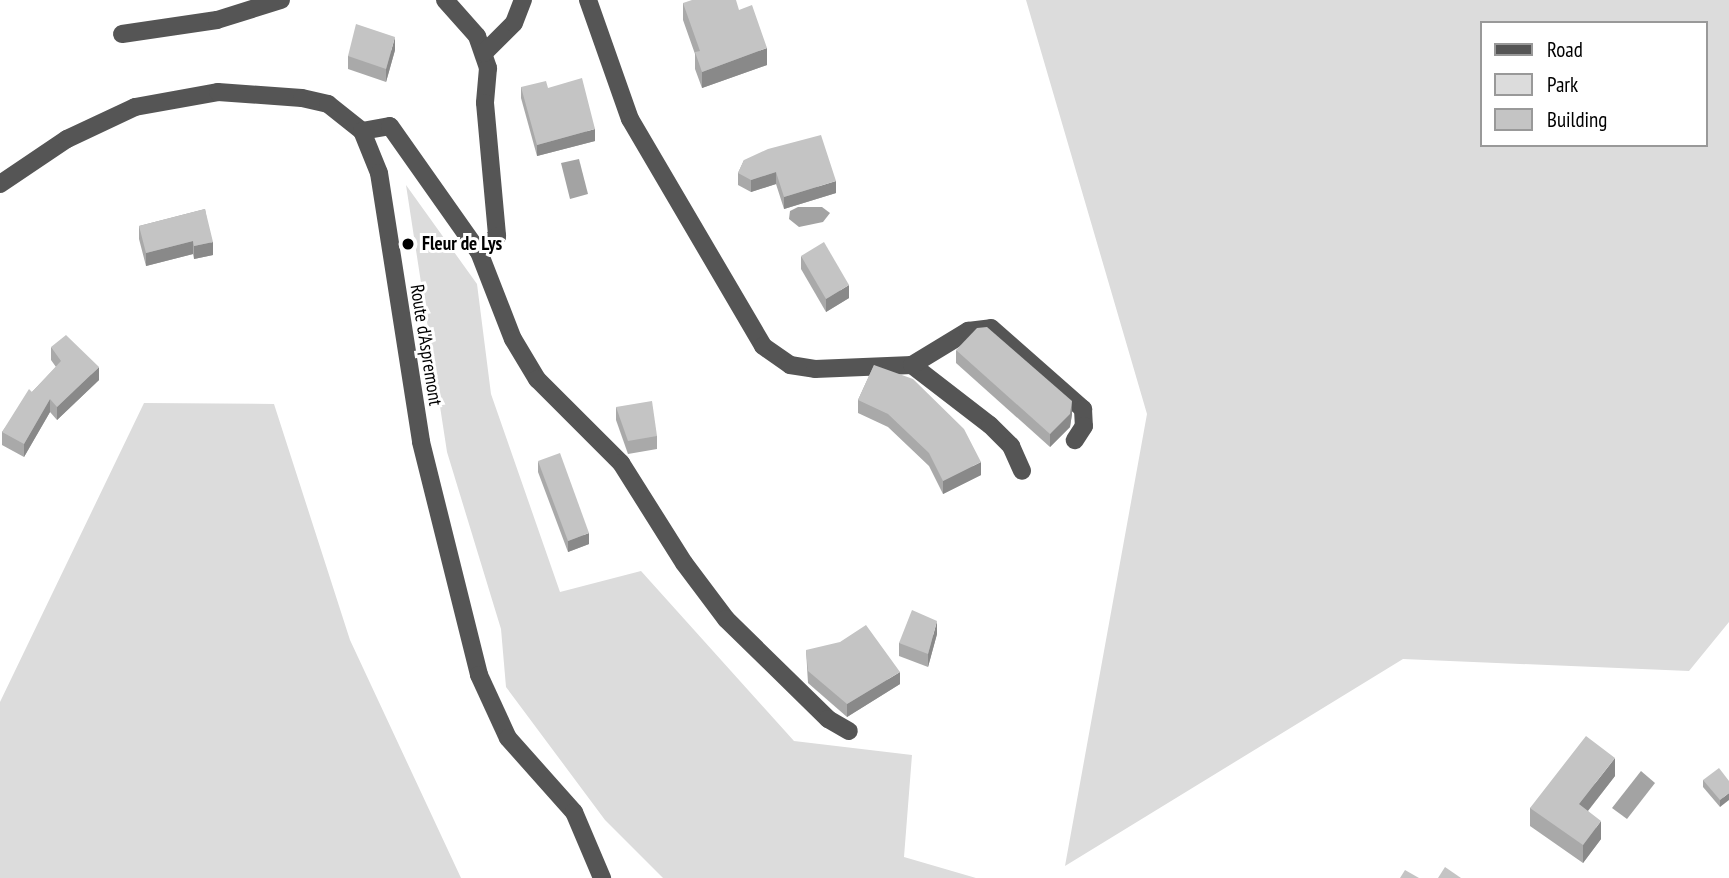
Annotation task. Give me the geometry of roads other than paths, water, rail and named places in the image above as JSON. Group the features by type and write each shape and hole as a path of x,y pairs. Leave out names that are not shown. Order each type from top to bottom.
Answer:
{"street":[{"path":"122,34 217,20 281,0"},
{"path":"445,0 477,36 484,53 496,236 479,252"},
{"path":"484,53 514,23 523,0"},
{"path":"588,0 631,119 763,346 790,365 816,369 912,365 968,331 991,328 1083,409 1084,426 1075,440"},
{"name":"Route d'Aspremont","path":"0,184 67,139 135,107 218,92 302,98 328,104 362,131 379,173 421,442 479,675 508,738 574,812 602,878"},
{"path":"362,131 390,126 479,252 513,340 537,379 621,463 684,563 726,619 828,719 849,732"},
{"path":"912,365 990,425 1011,446 1022,471"}],"place":[{"name":"Fleur de Lys","path":"408,244"}]}
